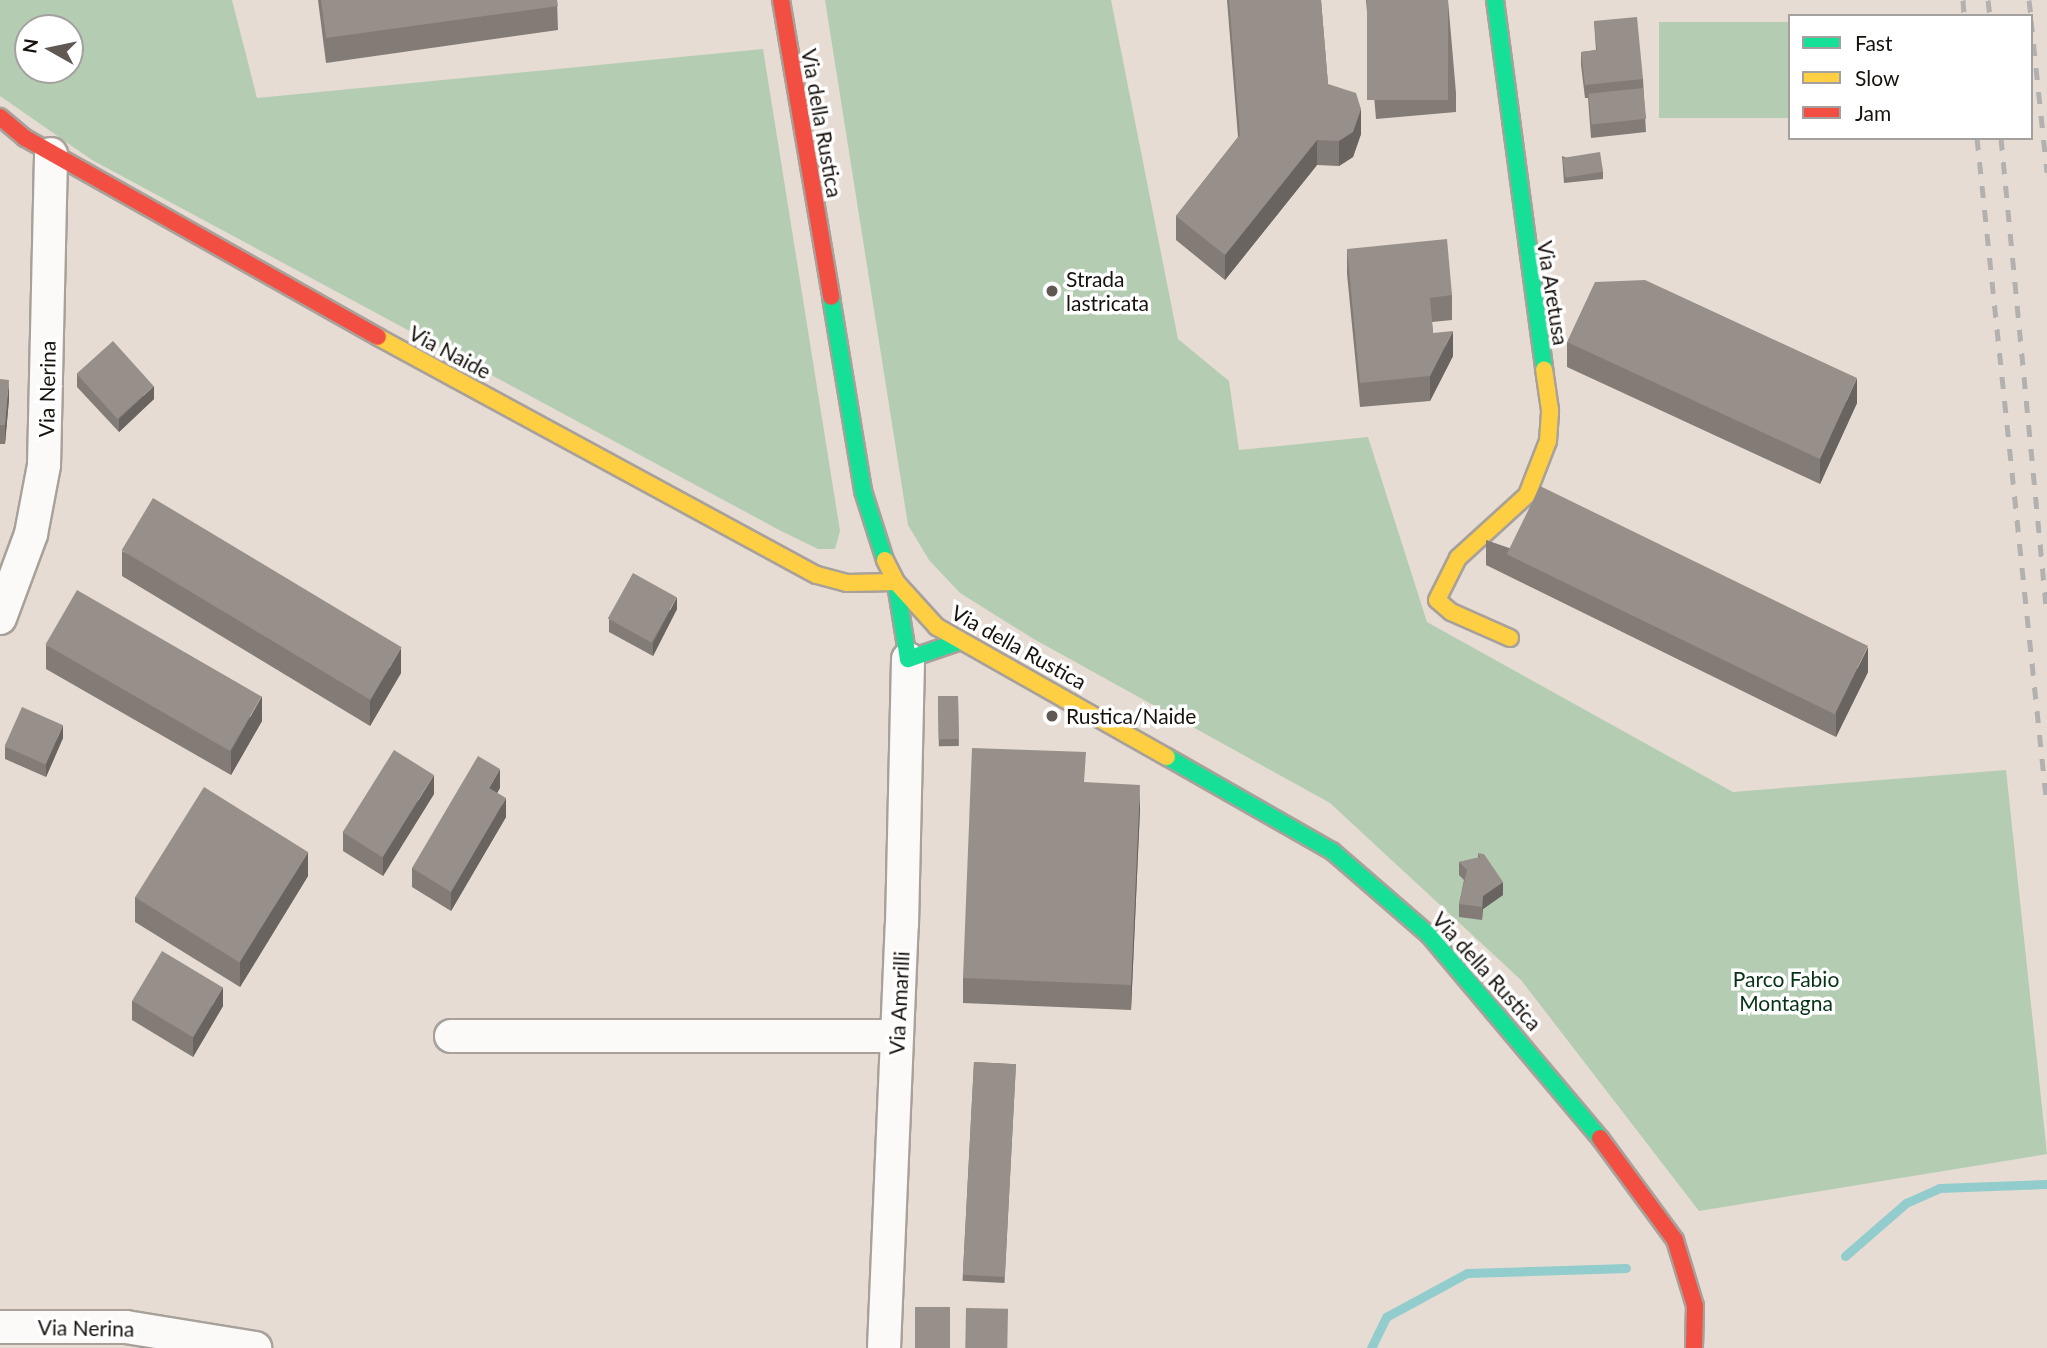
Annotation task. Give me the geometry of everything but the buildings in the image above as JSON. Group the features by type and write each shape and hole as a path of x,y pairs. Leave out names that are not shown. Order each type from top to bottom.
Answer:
{"street":[{"name":"Via della Rustica","path":"781,0 863,491 878,545 896,582 923,616 961,641 1332,851 1429,934 1538,1061 1634,1180 1675,1240 1692,1290 1695,1340"},
{"name":"Via Aretusa","path":"1495,0 1520,216 1550,410 1548,441 1527,495 1458,558 1437,600 1451,612 1510,638"},
{"name":"Via Naide","path":"0,117 51,154 243,264 817,575 847,583 896,582"},
{"name":"Via Nerina","path":"0,618 31,534 44,465 51,154"},
{"path":"896,582 908,659 961,641"},
{"name":"Via Amarilli","path":"884,1348 897,1036 908,659"},
{"path":"450,1036 897,1036"},
{"name":"Via Nerina","path":"0,1327 126,1327 255,1348"}],"green space":[{"path":"0,0 232,0 257,98 763,49 840,531 835,549 818,549 781,531 92,160 0,96"},
{"name":"Parco Fabio Montagna","path":"825,0 1111,0 1178,339 1229,381 1239,450 1368,437 1427,622 1733,792 2006,770 2047,1154 1699,1211 1521,980 1330,803 1032,638 960,593 929,560 908,525"},
{"path":"1659,22 1788,22 1788,118 1659,118"}],"waterway":[{"path":"1845,1256 1906,1203 1939,1188 2047,1184"},
{"path":"1371,1348 1386,1317 1467,1273 1626,1268"}],"railway":[{"path":"1963,0 1964,14"},
{"path":"1988,0 1990,14"},
{"path":"2029,0 2031,14"},
{"path":"2033,39 2047,172"},
{"path":"1977,140 2047,806"},
{"path":"2001,140 2047,614"}],"traffic: fast":[{"path":"1495,0 1544,369"},
{"path":"831,297 863,491 885,560"},
{"path":"896,584 908,659 961,641"},
{"path":"1167,757 1332,851 1429,935 1600,1138"}],"traffic: slow":[{"path":"378,337 817,575 847,583 896,582"},
{"path":"1510,638 1451,612 1437,600 1458,558 1527,495 1548,441 1550,410 1544,369"},
{"path":"885,560 896,582 937,627 1167,757"}],"traffic: jam":[{"path":"781,0 831,297"},
{"path":"0,117 25,138 378,337"},
{"path":"1600,1138 1675,1240 1695,1306 1694,1348"}],"place":[{"name":"Strada lastricata","path":"1052,291"},
{"name":"Rustica/Naide","path":"1052,716"}]}
